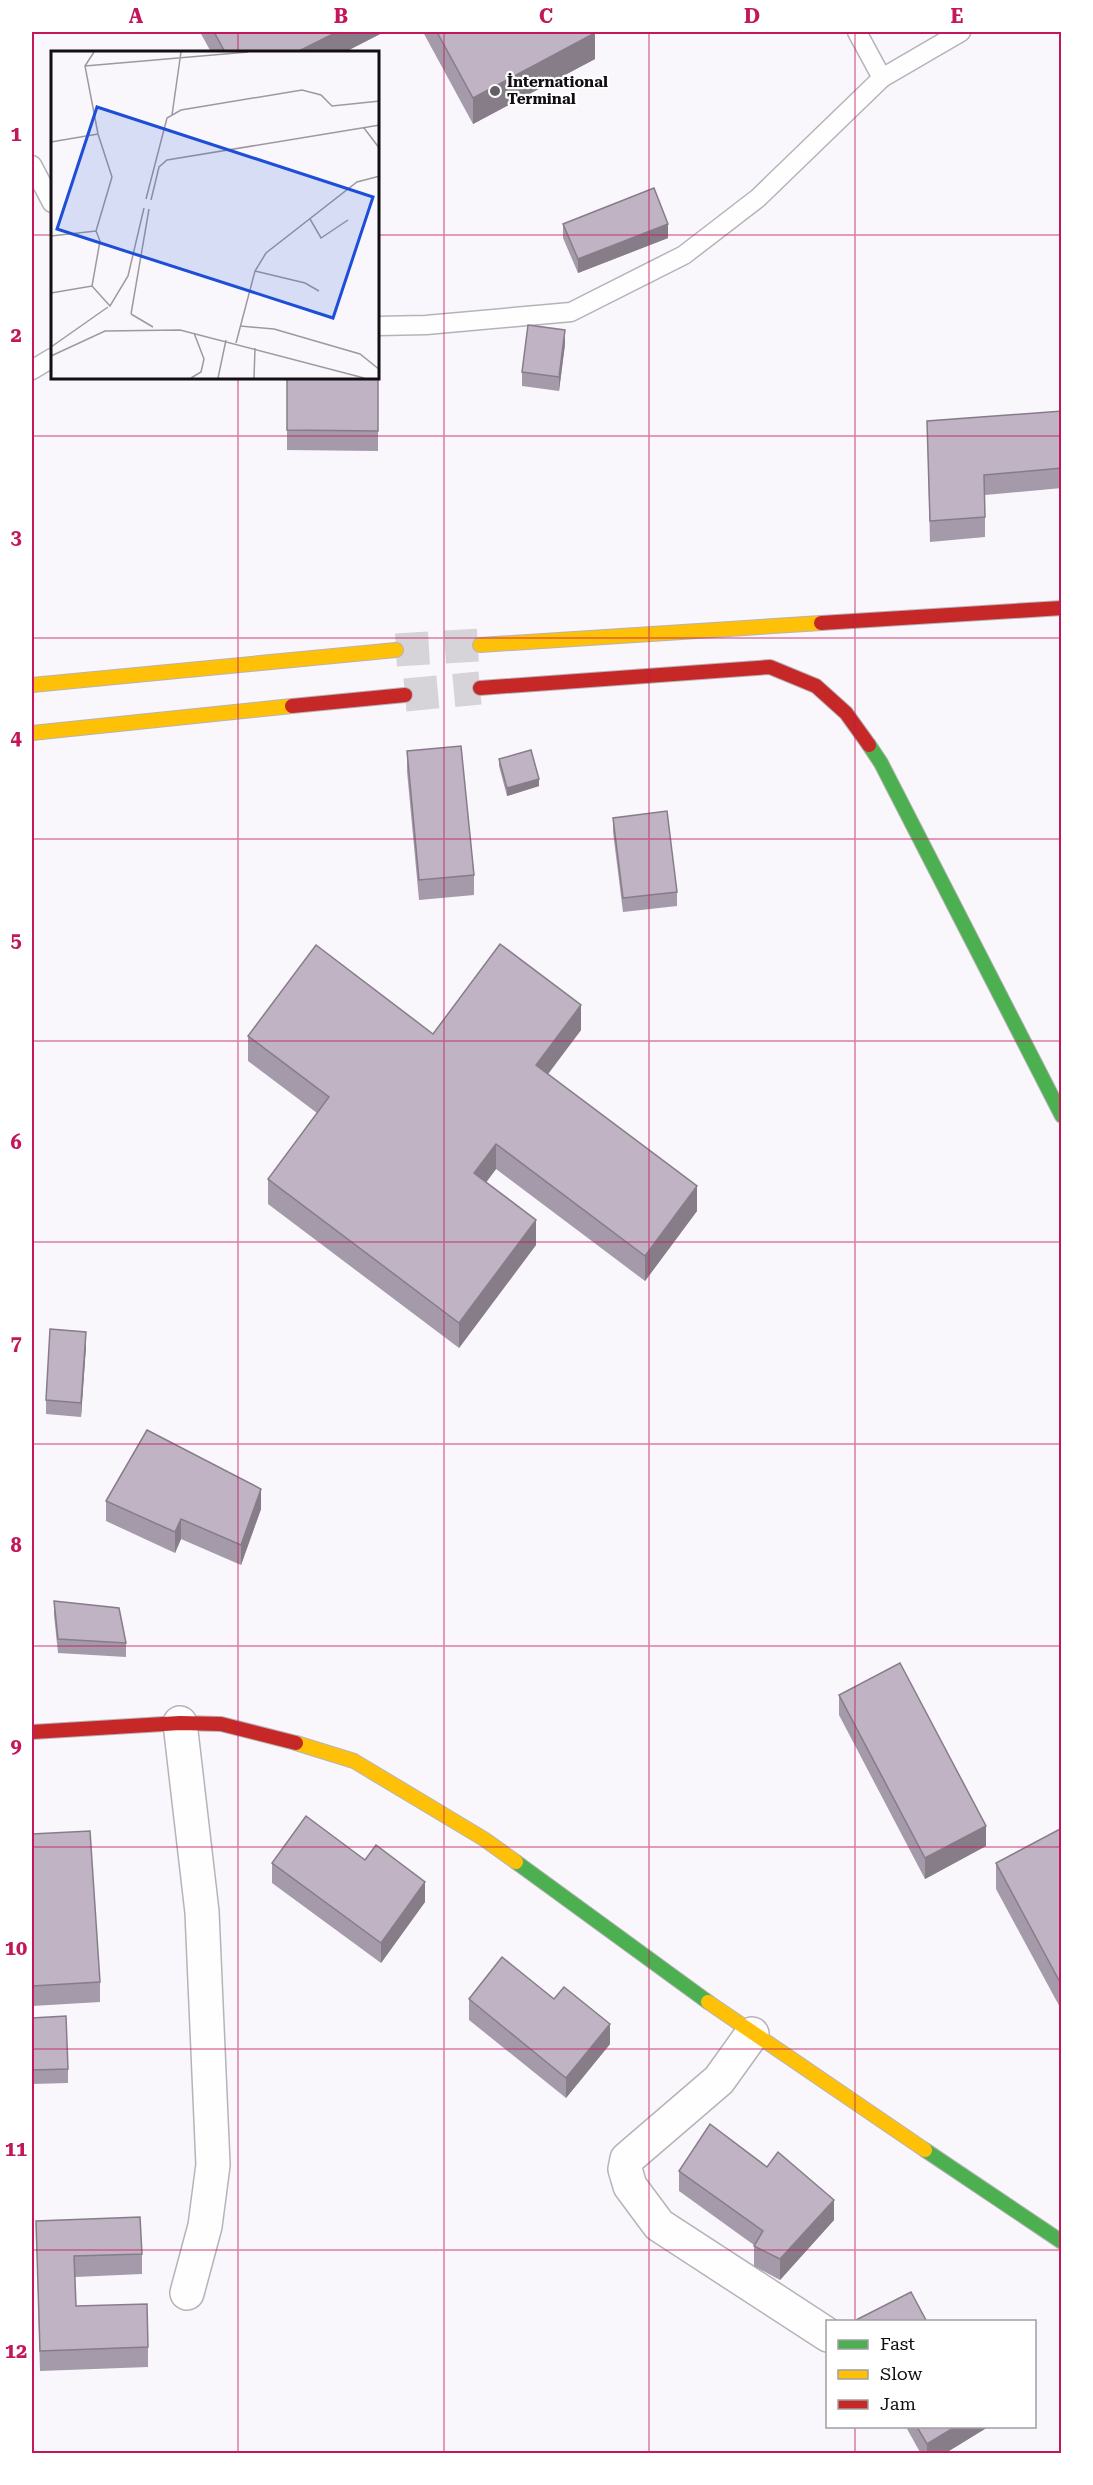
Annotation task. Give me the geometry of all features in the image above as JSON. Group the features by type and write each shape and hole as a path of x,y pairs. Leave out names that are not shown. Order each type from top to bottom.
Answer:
{"street":[{"path":"480,645 1062,608"},
{"path":"32,685 396,650"},
{"path":"480,688 770,667 816,686 846,713 881,763 1062,1116"},
{"path":"32,733 405,694"},
{"path":"32,1732 180,1723 221,1724 256,1731 354,1761 484,1839 752,2034 1062,2242"},
{"path":"180,1723 202,1912 213,2165 205,2226 188,2293"},
{"path":"752,2034 719,2080 627,2159 625,2169 630,2186 658,2225 826,2334"}],"lane":[{"path":"857,32 882,78"},
{"path":"380,326 426,325 571,312 684,255 758,198 882,78 961,32"},
{"path":"32,165 51,201"},
{"path":"32,370 51,359"}],"building":[{"path":"214,32 337,32 299,51 224,51"},
{"path":"437,32 594,32 595,33 473,98"},
{"path":"654,188 668,224 578,259 563,224"},
{"path":"528,325 565,330 559,377 522,372"},
{"path":"287,380 378,380 378,431 287,430"},
{"path":"1062,411 1062,468 984,475 985,517 930,521 927,421"},
{"path":"461,746 474,875 419,880 407,751"},
{"path":"531,750 539,779 507,788 499,759"},
{"path":"667,811 677,892 623,898 613,818"},
{"path":"500,944 581,1005 536,1065 697,1186 645,1256 496,1144 474,1173 536,1220 459,1323 268,1179 329,1097 248,1036 316,945 433,1034"},
{"path":"50,1329 86,1332 81,1403 46,1400"},
{"path":"147,1430 261,1489 241,1545 181,1519 175,1532 106,1501"},
{"path":"54,1601 119,1608 126,1643 58,1639"},
{"path":"900,1663 986,1826 925,1858 839,1695"},
{"path":"306,1816 365,1860 376,1845 425,1882 381,1943 272,1863"},
{"path":"1062,1828 1062,1986 996,1863"},
{"path":"90,1831 100,1982 32,1986 32,1834"},
{"path":"502,1957 554,1999 564,1987 610,2024 566,2078 469,1999"},
{"path":"66,2016 68,2069 32,2070 32,2018"},
{"path":"710,2124 767,2167 778,2152 834,2200 780,2259 754,2246 763,2231 679,2171"},
{"path":"140,2217 142,2254 74,2256 76,2306 147,2304 148,2347 40,2351 36,2221"},
{"path":"911,2292 926,2320 856,2320"},
{"path":"918,2428 953,2428 927,2444"}],"tunnel":[{"path":"396,650 480,645"},
{"path":"405,695 480,688"}],"traffic: fast":[{"path":"869,745 881,763 1062,1116"},
{"path":"516,1862 708,2002"},
{"path":"925,2150 1062,2242"}],"traffic: slow":[{"path":"480,645 821,623"},
{"path":"32,685 396,650"},
{"path":"32,733 292,706"},
{"path":"296,1743 354,1761 484,1839 516,1862"},
{"path":"708,2002 925,2150"}],"traffic: jam":[{"path":"821,623 1062,608"},
{"path":"480,688 770,667 816,686 846,713 869,745"},
{"path":"292,706 405,695"},
{"path":"32,1732 180,1723 221,1724 296,1743"}],"place":[{"name":"İnternational Terminal","path":"495,91"}]}
